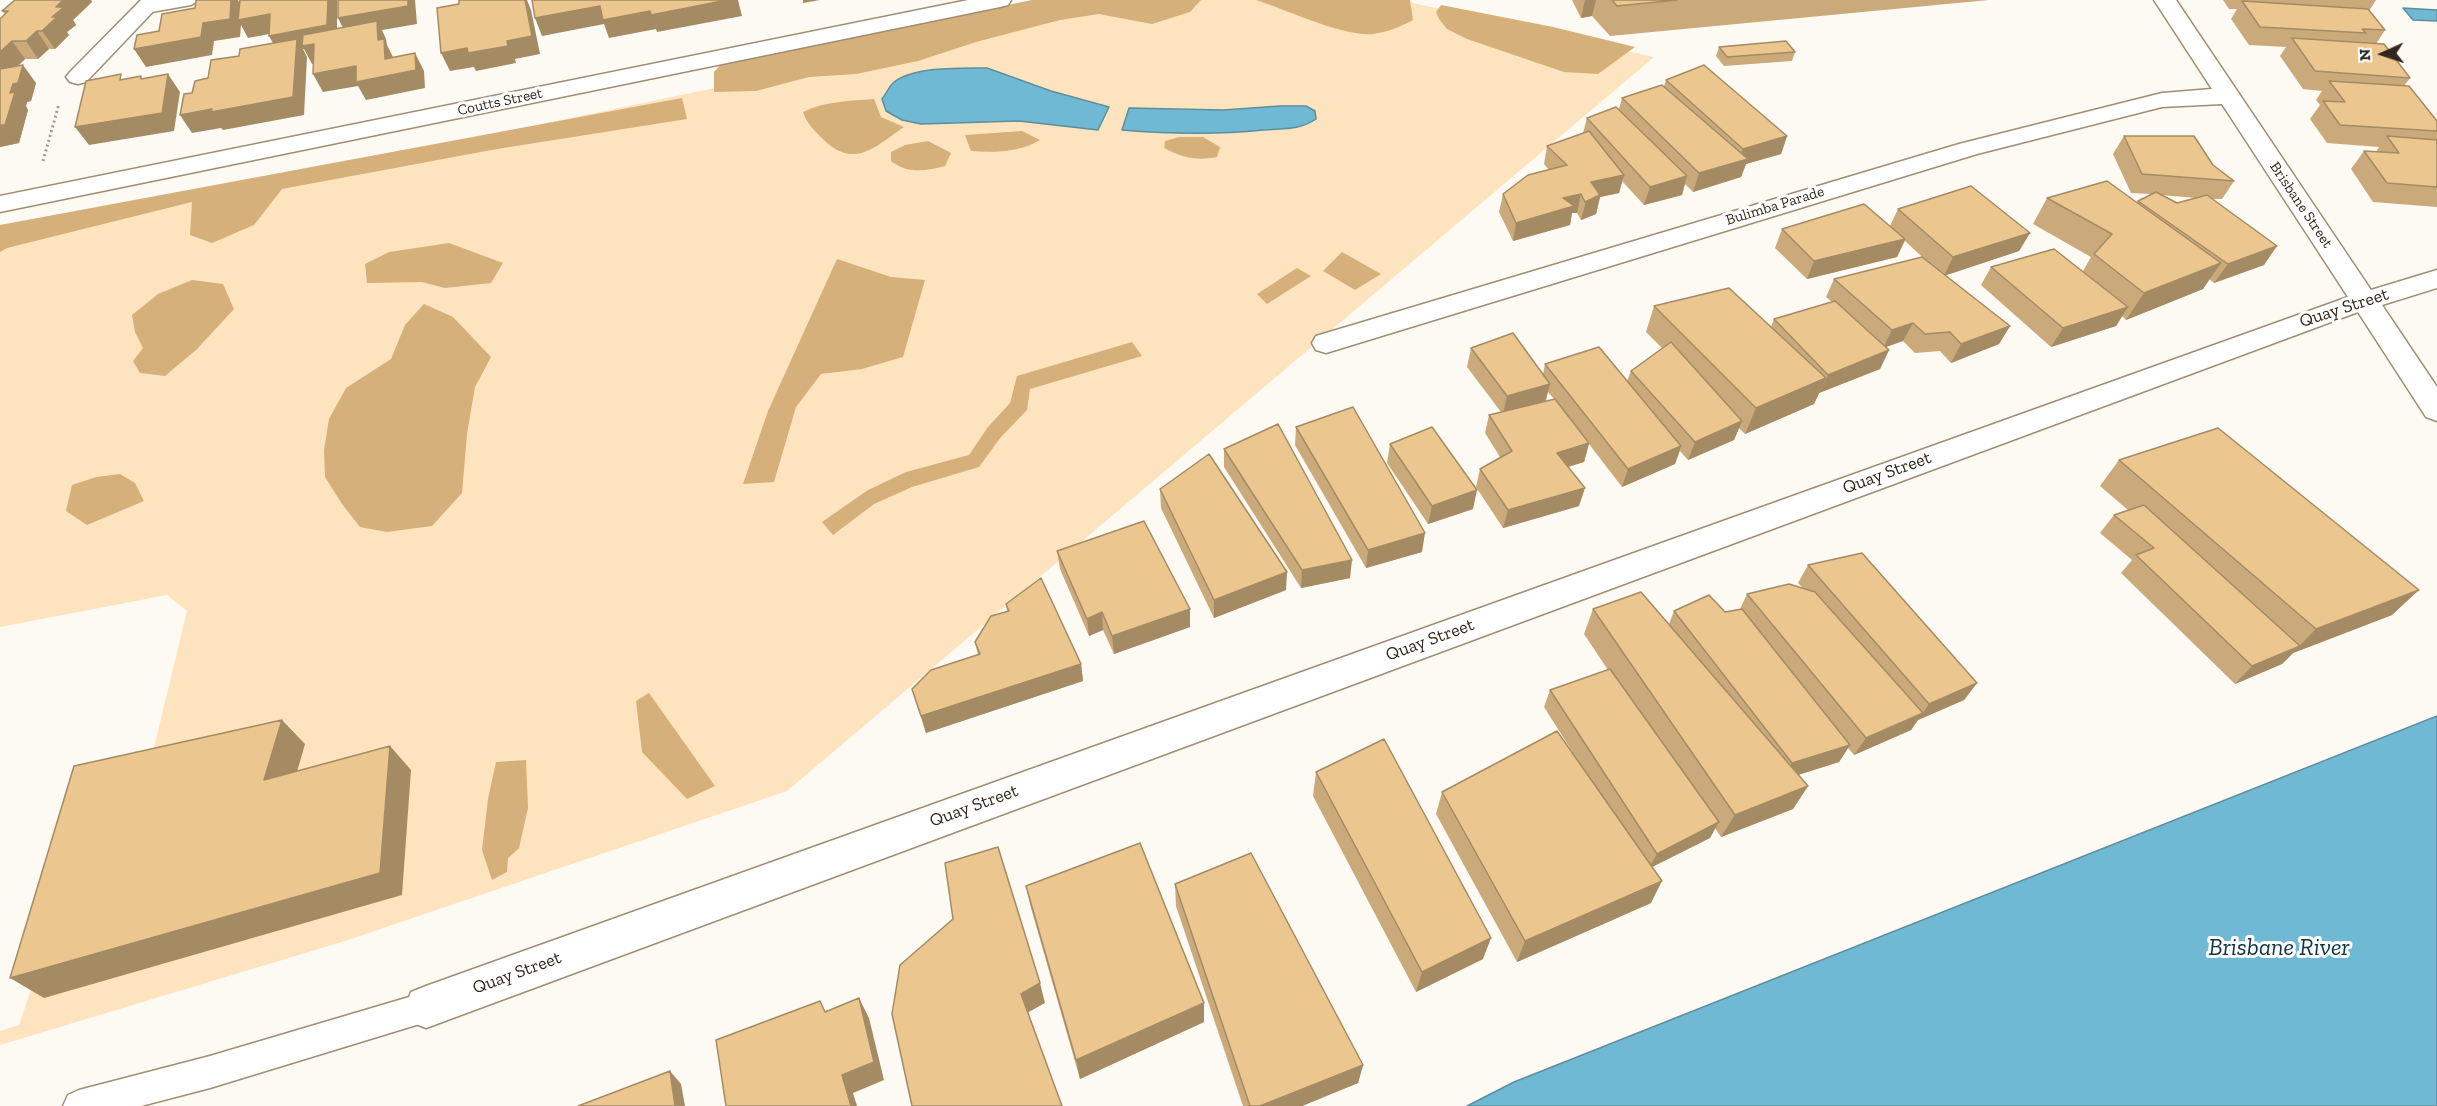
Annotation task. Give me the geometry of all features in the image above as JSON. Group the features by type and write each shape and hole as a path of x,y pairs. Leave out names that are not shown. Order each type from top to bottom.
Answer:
{"street":[{"name":"Brisbane Street","path":"2165,0 2437,410"},
{"name":"Coutts Street","path":"0,204 989,1"},
{"path":"78,77 150,4"},
{"name":"Bulimba Parade","path":"1326,343 1968,149 2162,100 2204,96 2229,97"},
{"name":"Quay Street","path":"426,1007 2364,300 2437,279"}],"lane":[{"path":"150,4 191,0"},
{"path":"80,1106 210,1072 426,1007"}],"path":[{"path":"43,162 57,108 67,88 78,77"}],"shaded area":[{"path":"1032,0 1201,0 1190,12 1152,24 1099,14 1060,20 976,42 918,61 856,74 809,77 756,91 714,92 714,72 721,64"},
{"path":"1137,0 1400,0 1654,57 787,791 345,941 0,1045 0,1031 19,1025 96,798 144,789 187,611 167,595 0,627 0,237"},
{"path":"1256,0 1410,0 1413,20 1384,32 1361,34 1330,27"},
{"path":"1441,5 1553,27 1635,47 1598,74 1564,72 1467,39 1447,29 1436,12"},
{"path":"682,98 687,119 497,149 282,189 254,225 212,243 190,235 192,202 7,248 0,252 0,225"},
{"path":"874,99 881,117 904,127 875,147 857,154 847,154 826,142 810,125 803,112 829,104"},
{"path":"1022,131 1040,140 1016,149 980,152 971,151 965,135"},
{"path":"1179,137 1203,137 1220,147 1217,157 1190,158 1164,148 1165,141"},
{"path":"928,141 951,153 945,166 910,170 891,161 891,152 905,145"},
{"path":"449,243 503,263 491,283 445,288 422,282 367,283 365,264 389,252"},
{"path":"1342,252 1381,274 1355,290 1323,271"},
{"path":"837,259 891,277 925,280 903,357 862,369 821,374 796,407 774,482 743,484 768,411"},
{"path":"1297,268 1311,276 1267,304 1257,294"},
{"path":"192,280 223,284 234,309 197,349 165,376 140,373 133,361 143,348 135,332 132,315 158,294"},
{"path":"424,304 453,317 491,357 475,387 467,434 462,493 432,526 387,532 360,527 325,477 324,450 329,419 346,388 391,359 405,325"},
{"path":"1132,342 1142,356 1030,389 1027,410 1001,437 979,467 912,487 874,504 833,535 822,522 868,490 906,472 969,455 988,427 1010,403 1017,376"},
{"path":"120,474 135,483 144,501 87,525 66,511 72,485 96,477"},
{"path":"649,693 715,786 687,799 642,752 636,701"},
{"path":"526,760 528,808 519,848 508,858 507,872 492,880 482,850 488,799 496,762"}],"water":[{"path":"2403,8 2437,10 2437,21 2413,20"},
{"path":"987,68 1051,91 1109,107 1098,130 1019,121 921,124 902,120 886,111 882,99 893,83 902,77 939,69"},
{"path":"1306,106 1315,111 1316,119 1303,126 1227,133 1122,130 1129,108 1223,110"},
{"name":"Brisbane River","path":"2437,716 2437,1106 1467,1106 1514,1082"}],"building":[{"path":"15,0 63,0 56,7 64,7 52,17 57,17 42,31 37,31 26,41 12,41 0,52 0,19 8,11 2,11"},
{"path":"196,0 231,0 230,19 203,23 201,37 134,49 137,35 159,31 162,14 195,8"},
{"path":"240,0 328,0 327,25 269,36 270,14 238,20"},
{"path":"338,0 408,0 408,6 338,18"},
{"path":"459,0 525,0 532,36 507,41 508,46 468,53 467,48 441,53 437,8 459,4"},
{"path":"532,0 727,0 651,15 650,11 603,20 600,6 535,18"},
{"path":"1612,0 1677,0 1617,6"},
{"path":"2242,1 2368,9 2385,30 2362,29 2366,33 2260,27"},
{"path":"377,21 378,40 384,39 385,59 415,53 416,70 356,82 356,66 313,74 314,44 302,46 303,35"},
{"path":"2292,38 2384,44 2410,78 2315,71"},
{"path":"297,39 293,97 211,112 212,109 180,115 184,94 192,93 195,81 208,78 211,60 239,56 240,49"},
{"path":"1786,41 1795,52 1727,57 1719,47"},
{"path":"23,65 18,83 13,84 10,93 15,92 5,125 0,125 0,69"},
{"path":"1704,65 1787,136 1743,149 1666,80"},
{"path":"121,74 120,80 168,74 162,113 75,127 86,81"},
{"path":"2329,81 2409,86 2437,121 2437,131 2340,125 2323,101 2345,102"},
{"path":"1662,85 1748,159 1699,173 1622,98"},
{"path":"1616,107 1687,176 1650,187 1587,118"},
{"path":"1589,131 1624,175 1591,182 1600,195 1585,202 1581,194 1563,198 1574,206 1516,223 1503,194 1528,175 1567,165 1547,146"},
{"path":"2124,136 2194,136 2213,165 2234,181 2142,174"},
{"path":"2387,136 2437,140 2437,187 2387,183 2364,151 2399,153"},
{"path":"2107,181 2221,263 2144,293 2094,254 2112,234 2047,198"},
{"path":"1971,186 2030,233 1953,257 1898,209"},
{"path":"2156,192 2177,203 2207,195 2277,246 2228,264 2138,201"},
{"path":"1864,204 1905,239 1814,261 1782,229"},
{"path":"2054,249 2128,307 2063,328 1991,267"},
{"path":"1922,257 2010,326 1961,344 1950,332 1925,334 1913,323 1892,330 1834,279"},
{"path":"1729,288 1826,378 1756,408 1654,306"},
{"path":"1835,301 1889,350 1828,375 1774,319"},
{"path":"1513,333 1550,384 1507,396 1471,348"},
{"path":"1671,342 1742,421 1695,442 1631,371"},
{"path":"1599,347 1681,446 1628,469 1545,364"},
{"path":"1555,399 1589,443 1557,453 1585,488 1508,510 1480,469 1512,451 1489,415"},
{"path":"1353,407 1425,533 1368,550 1296,427"},
{"path":"1278,424 1352,560 1302,570 1224,449"},
{"path":"1432,427 1477,490 1432,506 1390,444"},
{"path":"2218,428 2419,590 2316,629 2119,460"},
{"path":"1209,454 1287,572 1214,600 1160,489"},
{"path":"2144,505 2300,646 2252,666 2136,555 2154,548 2114,515"},
{"path":"1144,521 1190,609 1112,636 1102,612 1087,619 1057,551"},
{"path":"1862,553 1977,683 1929,704 1808,565"},
{"path":"1041,578 1081,664 921,716 912,689 931,670 980,654 975,642 991,616 1009,611 1006,604"},
{"path":"1789,584 1815,592 1923,713 1866,738 1747,594"},
{"path":"1641,592 1808,786 1735,815 1593,609"},
{"path":"1709,595 1725,612 1742,609 1850,745 1792,763 1674,611"},
{"path":"1610,669 1719,822 1657,854 1550,690"},
{"path":"282,720 264,780 390,746 380,873 10,978 74,766"},
{"path":"1557,731 1662,881 1525,941 1442,792"},
{"path":"1384,739 1491,938 1422,972 1316,772"},
{"path":"1140,843 1204,1003 1076,1060 1026,886"},
{"path":"998,847 1040,983 1021,994 1062,1106 912,1106 892,1014 900,965 953,919 945,863"},
{"path":"1251,853 1363,1065 1260,1106 1250,1106 1175,884"},
{"path":"859,998 874,1062 842,1075 851,1106 726,1106 716,1040 820,1001 825,1012"},
{"path":"670,1071 675,1106 578,1106"}]}
